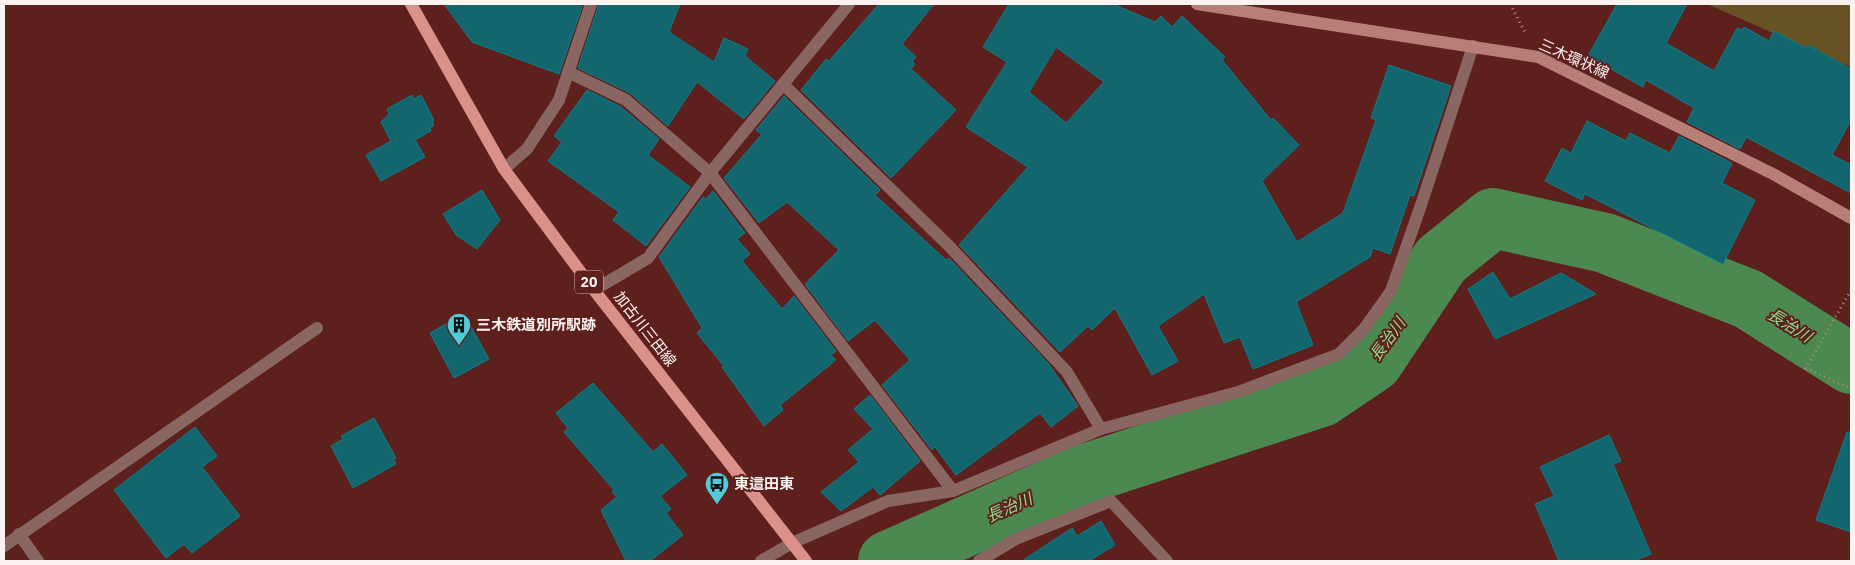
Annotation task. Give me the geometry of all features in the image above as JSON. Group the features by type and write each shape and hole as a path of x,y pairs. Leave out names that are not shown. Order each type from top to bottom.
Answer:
{"main road":[{"name":"加古川三田線","path":"411,4 504,169 594,290 806,561"},
{"name":"三木環状線","path":"1197,4 1538,57 1773,174 1851,218"}],"street":[{"path":"504,169 527,149 559,100 590,4"},
{"path":"594,290 648,258 710,173 849,4"},
{"path":"762,561 792,543 888,501 954,491 1101,429 1238,392 1339,354 1364,329 1391,291 1473,46"},
{"path":"568,72 626,100 710,173 954,491"},
{"path":"783,84 949,246 1067,372 1101,429"},
{"path":"4,546 317,328"},
{"path":"979,561 1016,539 1111,501 1167,561"},
{"path":"19,534 38,561"}],"path":[{"path":"1851,290 1806,368 1851,389"}],"shaded area":[{"path":"1707,4 1851,4 1851,67"}],"building":[{"path":"444,4 583,4 559,74 472,42"},
{"path":"599,4 680,4 669,32 714,62 724,38 748,49 745,56 775,81 744,119 697,82 668,126 630,93 578,68"},
{"path":"879,4 934,4 902,44 916,57 912,62 915,64 911,69 956,110 891,178 801,90 826,59 829,61"},
{"path":"1009,4 1113,4 1155,22 1161,16 1172,27 1182,16 1225,57 1222,60 1271,120 1273,118 1299,145 1262,181 1297,242 1343,213 1376,120 1371,118 1389,65 1451,86 1414,196 1410,195 1390,254 1373,248 1370,257 1296,302 1313,345 1253,369 1240,337 1224,343 1204,294 1158,326 1178,361 1152,375 1115,308 1092,330 1088,326 1060,352 959,245 1028,167 966,127 1007,62 983,47","holes":["1056,47 1104,82 1066,123 1029,92"]},
{"path":"1617,4 1687,4 1666,43 1714,71 1737,28 1742,30 1744,27 1769,41 1774,31 1806,48 1808,45 1851,69 1851,120 1832,155 1851,165 1851,193 1746,137 1740,149 1687,122 1694,108 1646,80 1643,87 1588,56"},
{"path":"587,90 621,107 659,139 648,155 690,187 646,246 613,220 619,212 548,161 562,142 554,136"},
{"path":"412,95 414,99 421,95 434,120 432,121 434,125 430,128 431,131 415,140 425,157 381,181 366,155 391,141 381,122 389,114 387,109"},
{"path":"784,96 880,190 875,195 946,260 949,258 1048,363 1078,406 1051,427 1040,413 956,475 935,447 932,450 882,385 910,360 875,320 848,341 805,284 839,250 787,202 759,223 724,178 762,134 756,130"},
{"path":"1587,121 1626,141 1630,133 1670,153 1679,136 1732,163 1722,183 1755,200 1723,264 1585,194 1582,200 1545,181 1562,148 1571,153"},
{"path":"482,190 500,220 477,249 456,235 443,214"},
{"path":"713,191 745,233 737,239 750,254 742,261 782,309 794,296 836,351 831,355 836,360 780,405 783,410 764,426 722,367 724,366 697,333 702,328 659,257 703,197 706,199"},
{"path":"1493,272 1510,299 1561,273 1596,294 1495,339 1468,289"},
{"name":"三木鉄道別所駅跡","path":"464,314 489,359 454,378 430,333"},
{"path":"593,383 653,452 662,444 687,475 660,496 671,509 666,513 683,535 650,561 626,561 601,510 617,497 612,492 614,490 564,432 568,428 556,413"},
{"path":"870,395 920,461 880,495 873,487 841,511 821,492 859,462 848,450 873,429 854,409"},
{"path":"374,418 396,458 393,459 396,464 353,488 331,446 343,439 341,436"},
{"path":"195,427 217,456 202,467 240,516 192,553 184,544 166,558 114,490"},
{"path":"1847,432 1851,432 1851,532 1816,520"},
{"path":"1609,435 1621,461 1613,464 1651,554 1634,561 1559,561 1535,504 1554,496 1540,467"},
{"path":"1101,521 1115,545 1092,559 1093,561 1022,561 1072,528 1077,536"}],"waterway":[{"name":"長治川","path":"888,561 1082,475 1321,397 1373,362 1441,260 1493,218 1605,243 1748,299 1851,364"}],"place":[{"name":"三木鉄道別所駅跡","path":"459,346"},
{"name":"東這田東","path":"717,505"}]}
